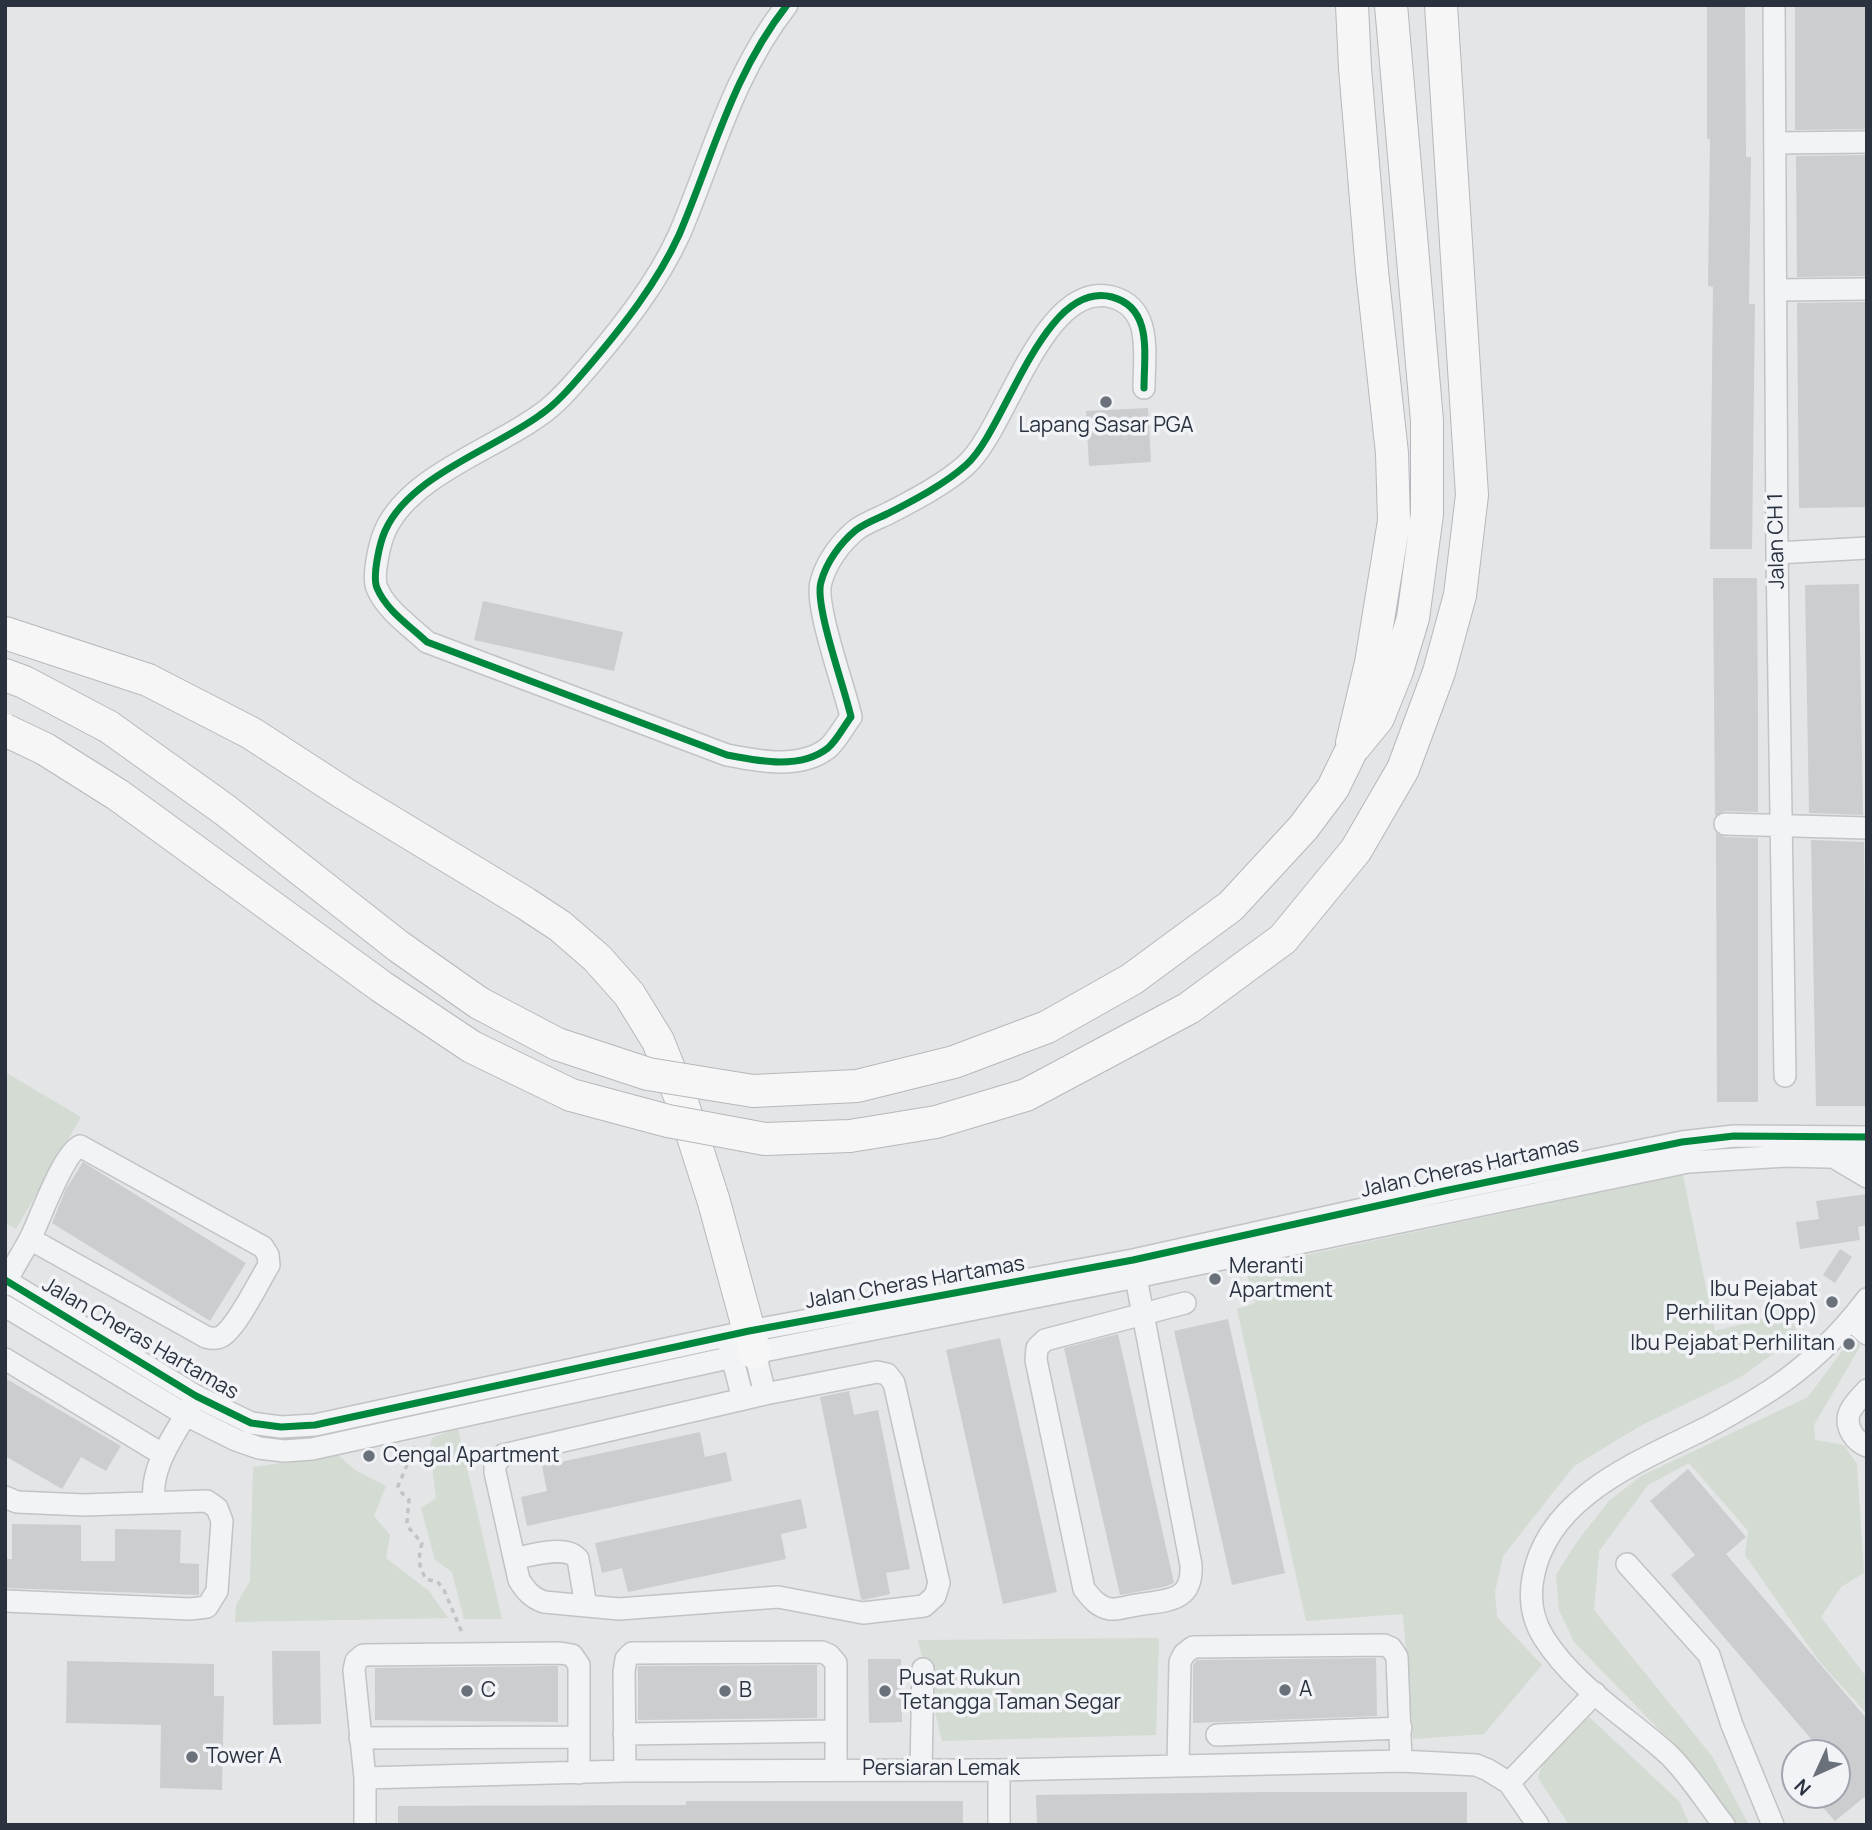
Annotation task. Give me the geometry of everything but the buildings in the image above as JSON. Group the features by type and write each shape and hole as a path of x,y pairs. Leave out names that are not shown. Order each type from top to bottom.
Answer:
{"highway":[{"path":"1344,5 1355,68"},
{"path":"5,675 24,682 109,727 225,810 398,946 479,1003 557,1044 648,1074 753,1091 858,1086 954,1062 1047,1027 1132,979 1231,906 1310,819 1333,788 1351,751 1371,663 1394,521 1392,453 1372,271 1352,5"},
{"path":"1351,751 1378,718 1397,671 1413,618 1427,514 1427,421 1391,5"},
{"path":"5,730 45,749 118,795 382,987 472,1047 571,1095 668,1121 765,1139 850,1136 936,1122 1026,1095 1189,1008 1283,939 1356,850 1403,769 1439,671 1460,595 1472,495 1441,5"},
{"path":"5,633 148,680 251,733 345,794 526,903 560,926 597,958 629,994 662,1052 681,1099 710,1189 741,1344"}],"street":[{"path":"788,5 745,71 723,118 678,237 659,274 624,324 588,368 542,414 416,489 397,510 385,531 377,558 376,586 392,610 427,642 727,755 767,763 805,758 828,748 851,717 826,631 819,585 831,559 856,530 914,500 967,464 995,424 1034,350 1059,317 1081,302 1098,295 1131,306 1143,327 1144,388"},
{"name":"Jalan CH 1","path":"1774,5 1777,553 1784,1076"},
{"path":"1775,143 1867,142"},
{"path":"1776,290 1867,289"},
{"path":"1777,553 1867,548"},
{"path":"1725,824 1867,828"},
{"name":"Jalan Cheras Hartamas","path":"5,1306 191,1405 251,1423 281,1427 315,1425 1134,1268 1449,1212 1688,1162 1786,1146 1867,1137"},
{"name":"Jalan Cheras Hartamas","path":"1134,1268 1444,1191 1708,1138 1786,1146 1833,1157 1867,1158"},
{"path":"6,1282 30,1239 61,1171 75,1149 80,1146 263,1247 268,1255 269,1265 231,1327 222,1336 214,1339 30,1239"},
{"path":"1833,1157 1867,1177"},
{"path":"1444,1191 1449,1212"},
{"path":"1134,1268 1142,1313 1191,1577 1186,1590 1178,1598 1110,1609 1094,1602 1084,1589 1035,1360 1037,1348 1045,1340 1142,1313 1185,1304"},
{"name":"Jalan Cheras Hartamas","path":"6,1282 191,1405 236,1440 259,1448 284,1451 312,1449 425,1425 741,1344"},
{"path":"1724,1825 1670,1756 1595,1693 1545,1639 1534,1618 1530,1596 1534,1572 1541,1550 1553,1528 1586,1495 1633,1464 1706,1428 1771,1390 1804,1367 1829,1344 1859,1327 1867,1299"},
{"path":"741,1344 765,1394"},
{"path":"741,1344 743,1399"},
{"path":"5,1359 162,1454"},
{"path":"877,1372 887,1374 894,1383 939,1583 935,1596 923,1606 863,1614 778,1598 619,1609 544,1602 535,1599 525,1590 519,1580 495,1472 495,1464 503,1455 743,1399 877,1372"},
{"path":"1867,1390 1849,1412 1848,1423 1854,1437 1867,1446"},
{"path":"154,1501 153,1489 162,1454 191,1405"},
{"path":"5,1601 190,1609 207,1607 217,1591 222,1521 217,1508 207,1501 84,1505 9,1503"},
{"path":"514,1558 564,1551 573,1553 578,1559 586,1606"},
{"path":"1627,1564 1709,1656 1732,1725 1773,1825"},
{"path":"1178,1765 1180,1662 1184,1654 1193,1647 1384,1645 1391,1648 1397,1657 1401,1761"},
{"path":"625,1771 624,1672 626,1659 632,1653 822,1652 829,1655 835,1663 836,1769"},
{"path":"365,1825 365,1778 354,1670 356,1661 363,1655 572,1655 579,1665 579,1773"},
{"path":"921,1770 923,1669"},
{"path":"1509,1783 1595,1693"},
{"path":"1217,1735 1401,1727"},
{"path":"624,1734 835,1731"},
{"path":"360,1738 578,1737"},
{"name":"Persiaran Lemak","path":"365,1778 625,1771 999,1770 1401,1761 1476,1765 1488,1770 1509,1783 1538,1825"},
{"path":"999,1770 999,1825"}],"path":[{"path":"425,1425 398,1486 409,1500 408,1527 422,1543 420,1570 427,1580 437,1581 444,1590 471,1654"}],"shaded area":[{"path":"5,1072 81,1117 16,1229 5,1223"},
{"path":"1683,1175 1715,1331 1789,1312 1799,1336 1739,1378 1642,1425 1574,1466 1503,1556 1495,1592 1497,1617 1542,1665 1484,1734 1413,1739 1403,1614 1306,1621 1237,1309 1255,1303 1245,1268"},
{"path":"1851,1339 1861,1345 1814,1425 1815,1440 1844,1445 1857,1464 1864,1573 1841,1587 1821,1617 1867,1678 1867,1714 1819,1661 1745,1555 1748,1531 1689,1463 1648,1485 1599,1551 1594,1610 1712,1756 1749,1825 1731,1825 1699,1771 1574,1642 1559,1610 1556,1575 1576,1543 1609,1501 1641,1476 1808,1397"},
{"path":"458,1428 502,1619 464,1619 452,1572 435,1560 421,1508 436,1498 430,1446 432,1438"},
{"path":"338,1455 355,1470 386,1486 374,1516 390,1535 386,1558 429,1591 448,1618 235,1622 236,1605 250,1581 253,1467"},
{"path":"1159,1638 1156,1735 942,1741 918,1640"},
{"path":"1589,1717 1679,1801 1690,1825 1569,1825 1538,1778 1542,1765"}],"cycle path":[{"path":"787,5 752,59 738,88 670,253 627,320 578,379 547,410 432,479 413,494 397,512 383,536 375,576 377,588 392,611 427,642 727,755 779,762 805,759 828,748 851,717 826,627 820,593 826,568 844,541 860,527 929,491 966,465 981,447 1046,333 1066,311 1088,298 1112,297 1134,311 1140,322 1145,347 1144,388"},
{"path":"5,1280 196,1396 251,1423 281,1427 315,1425 749,1331 1133,1260 1444,1191 1682,1142 1734,1136 1867,1137"}],"place":[{"name":"Lapang Sasar PGA","path":"1106,402"},
{"name":"Meranti Apartment","path":"1215,1279"},
{"name":"Ibu Pejabat Perhilitan (Opp)","path":"1832,1302"},
{"name":"Ibu Pejabat Perhilitan","path":"1849,1344"},
{"name":"Cengal Apartment","path":"369,1456"},
{"name":"A","path":"1285,1690"},
{"name":"C","path":"467,1691"},
{"name":"B","path":"725,1691"},
{"name":"Pusat Rukun Tetangga Taman Segar","path":"885,1691"},
{"name":"Tower A","path":"192,1757"}]}
